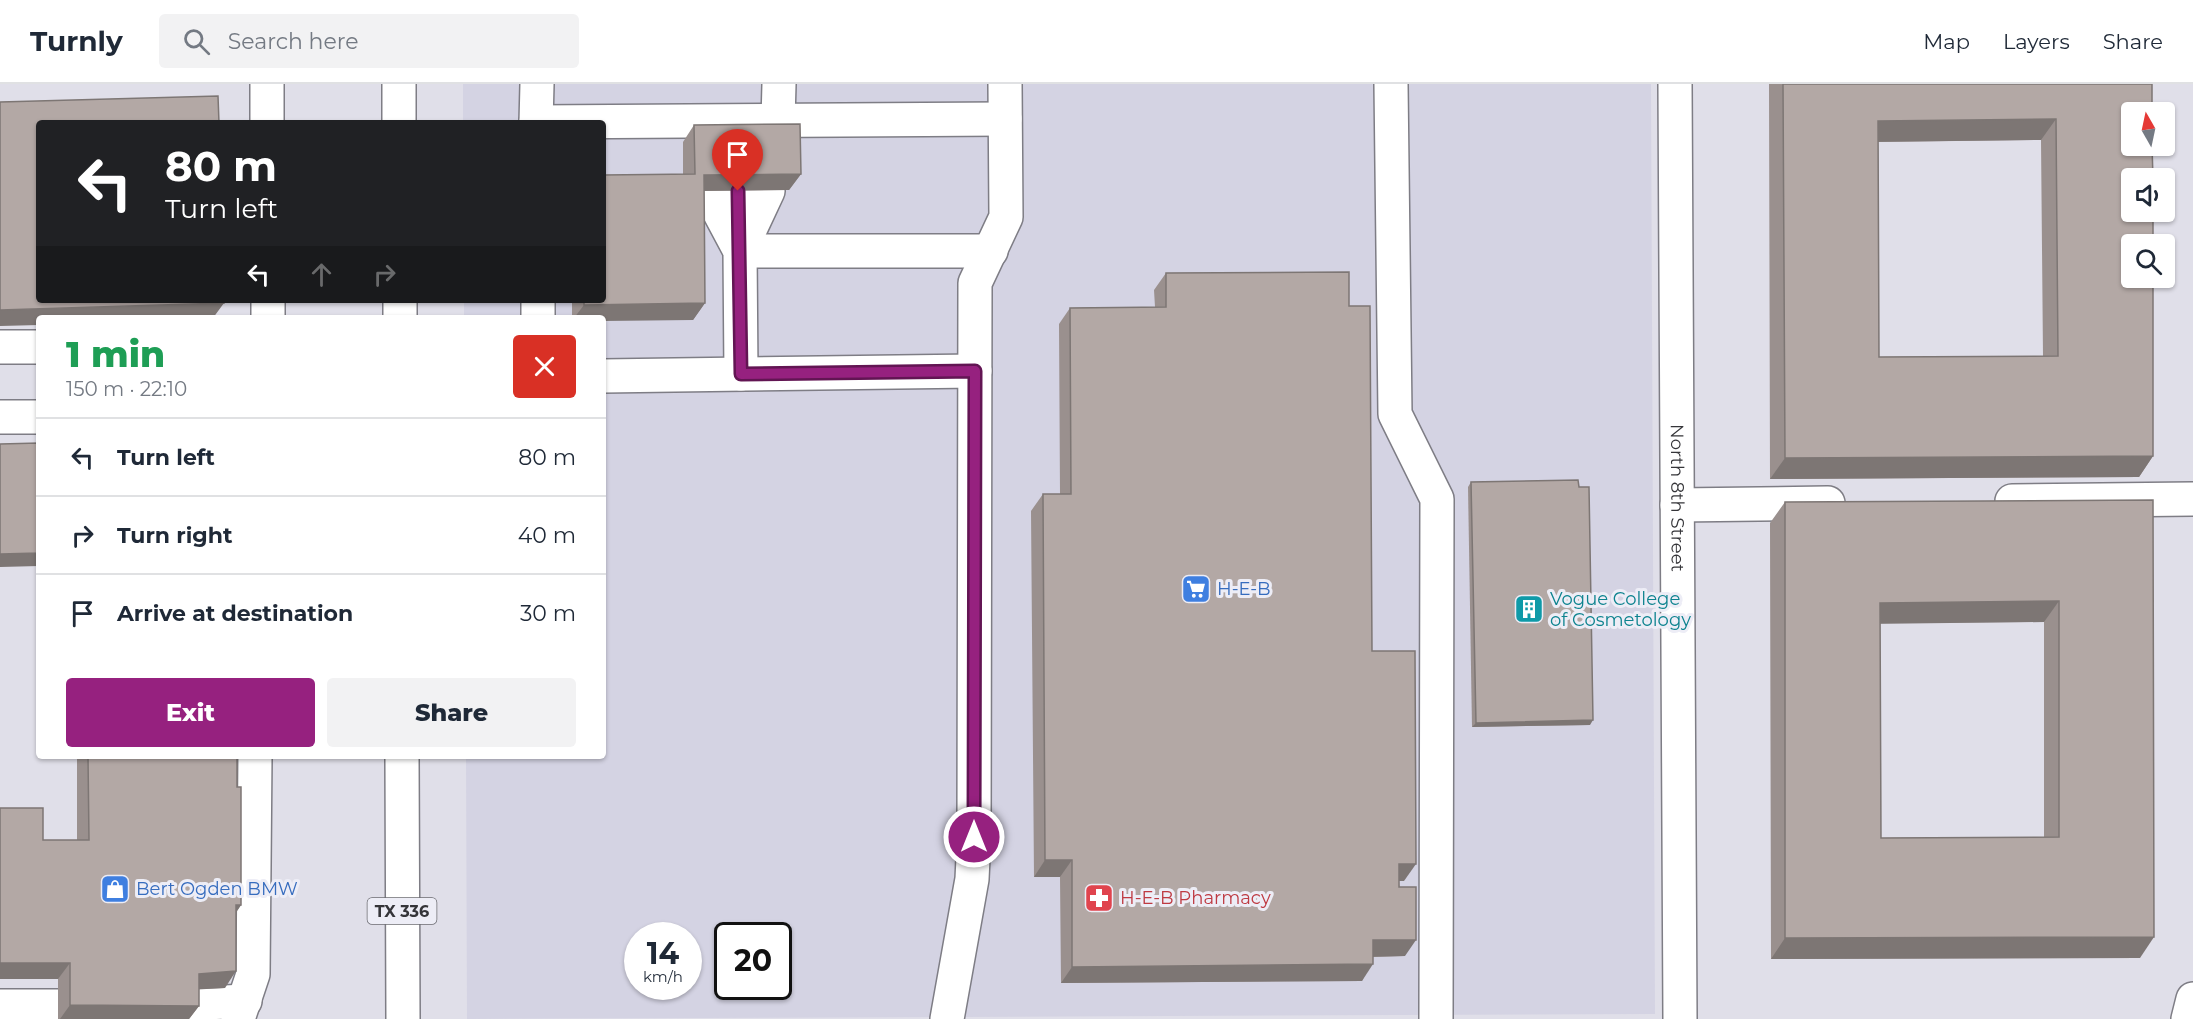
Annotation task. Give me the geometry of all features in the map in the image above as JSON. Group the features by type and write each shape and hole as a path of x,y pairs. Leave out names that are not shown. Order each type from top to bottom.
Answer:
{"street":[{"path":"267,84 267,120"},
{"path":"399,84 399,120"},
{"path":"536,120 537,84"},
{"path":"746,133 779,84"},
{"path":"947,1019 972,879 974,837 975,283 1006,217 1005,84"},
{"path":"1391,84 1395,414 1437,499 1436,1019"},
{"name":"North 8th Street","path":"1675,84 1680,1019"},
{"path":"606,126 746,133 1005,118"},
{"path":"740,251 738,191 741,374"},
{"path":"740,251 991,251"},
{"path":"0,347 36,347"},
{"path":"606,376 975,371"},
{"path":"0,417 36,417"},
{"path":"1977,501 2193,499"},
{"path":"1677,505 1857,503"},
{"path":"188,1004 242,1010 253,974 255,759"},
{"name":"TX 336","path":"402,759 403,1019"},
{"path":"2188,1019 2193,999"},
{"path":"0,1006 58,1006"}],"shaded area":[{"path":"463,84 1651,84 1655,1014 467,1019 466,759 606,759 606,315 464,315 464,303 606,303 606,120 463,120"}],"building":[{"path":"1783,84 2152,84 2152,102 2121,102 2121,156 2152,156 2153,168 2121,168 2121,222 2153,222 2153,234 2121,234 2121,288 2153,288 2153,456 1785,458","holes":["2056,119 2058,356 1879,357 1878,121"]},
{"path":"218,96 219,120 36,120 36,303 224,303 0,310 0,102"},
{"path":"800,124 801,174 704,175 705,303 584,305 584,303 606,303 606,175 695,174 694,125"},
{"name":"H-E-B","path":"1349,272 1349,306 1370,306 1372,651 1415,651 1416,864 1399,864 1399,887 1416,887 1416,940 1373,940 1373,964 1072,967 1072,860 1045,860 1043,494 1071,494 1070,308 1166,307 1166,273"},
{"path":"36,443 36,553 0,554 0,444"},
{"name":"Vogue College of Cosmetology","path":"1578,480 1579,487 1589,487 1593,720 1476,723 1471,482"},
{"path":"2153,500 2154,937 1785,938 1785,502","holes":["2059,601 2059,837 1881,838 1880,603"]},
{"name":"Bert Ogden BMW","path":"88,759 237,759 237,787 241,787 241,905 236,905 236,971 199,974 199,1006 70,1005 70,963 0,963 0,808 43,808 43,840 89,840"}],"place":[{"name":"H-E-B","path":"1196,589"},
{"name":"Vogue College of Cosmetology","path":"1529,609"},
{"name":"Bert Ogden BMW","path":"115,889"},
{"name":"H-E-B Pharmacy","path":"1099,898"}],"route":[{"path":"738,191 741,374 975,371 974,837"}]}
